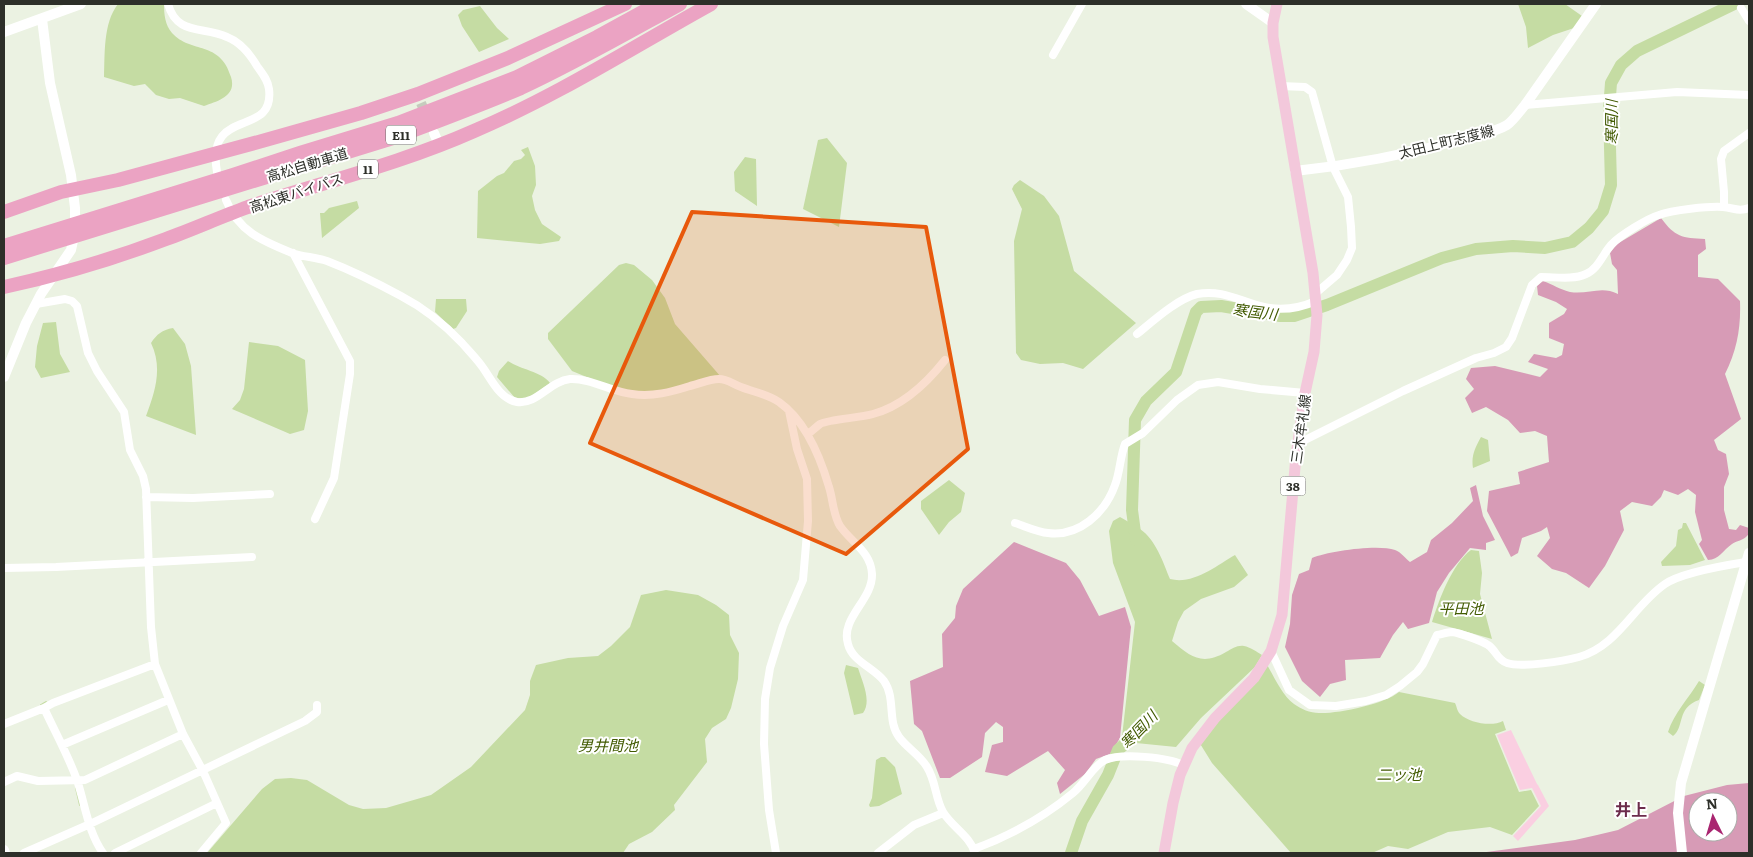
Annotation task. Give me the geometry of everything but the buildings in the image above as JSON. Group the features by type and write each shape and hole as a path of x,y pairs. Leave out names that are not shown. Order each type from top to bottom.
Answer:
{"highway":[{"path":"4,212 73,189 118,180 361,113 420,99 625,4"},
{"name":"高松自動車道","path":"4,258 30,244 422,114 517,77 598,37 657,4"},
{"name":"高松自動車道","path":"106,220 393,138 442,120 522,87 602,47 680,4"},
{"name":"高松東バイパス","path":"4,287 55,275 166,240 231,214 538,103 711,4"},
{"name":"高松自動車道","path":"4,246 30,244"}],"main road":[{"name":"三木牟礼線","path":"1164,853 1173,803 1185,762 1205,730 1254,678 1270,654 1282,615 1297,444 1305,392 1314,352 1317,303 1273,37 1273,23 1277,4"}],"street":[{"path":"4,32 81,4"},
{"path":"168,4 174,18 181,25 191,29 216,32 240,45 260,70 269,89 269,99 264,111 258,118 226,131 220,137 216,146 217,172"},
{"path":"1052,55 1082,4"},
{"path":"1246,4 1273,23"},
{"name":"太田上町志度線","path":"1295,171 1333,167 1443,144 1492,131 1506,125 1525,105 1596,4"},
{"path":"1742,8 1749,21"},
{"path":"4,377 26,323 70,250 76,232 73,189 50,83 42,19"},
{"path":"1137,334 1179,302 1197,294 1218,293 1264,307 1282,309 1300,307 1317,303 1337,275 1352,248 1348,197 1333,167 1312,92 1305,88 1280,86"},
{"path":"1525,105 1677,92 1749,95"},
{"path":"1724,207 1720,158 1724,151 1749,133"},
{"path":"226,200 231,214 250,233 293,253 322,260 358,274 424,310 461,342 481,364 495,386 510,400 520,403 529,401 558,382 568,379 588,381 610,390 644,395 673,392 720,379 765,395 794,415 808,434 827,480 836,517 841,527 862,549 870,561 871,582 867,594 849,624 846,634 849,648 855,656 882,678 888,687 892,696 895,730 900,738 927,766 944,813 967,838 974,851 1044,814 1081,786 1096,766 1108,758 1155,758 1185,762"},
{"path":"1297,444 1403,391 1476,358 1494,353 1506,347 1512,338 1532,285 1541,277 1574,277 1588,273 1612,244 1642,223 1660,214 1692,209 1724,207 1741,211 1749,208"},
{"path":"293,253 350,361 350,374 334,478 315,519"},
{"path":"36,304 65,299 72,301 77,306 88,354 124,412 130,450 143,476 146,497 151,627 155,664 183,734 203,771 226,823 201,853"},
{"path":"808,434 821,423 873,414 888,408 913,394 930,379 945,360"},
{"path":"1015,523 1047,533 1063,533 1079,529 1093,520 1115,487 1125,444 1142,432 1177,400 1198,386 1218,382 1260,389 1305,392"},
{"path":"776,853 769,810 764,744 765,699 770,668 782,626 803,580 808,521 807,479 797,449 789,411"},
{"path":"146,497 193,498 270,494"},
{"path":"4,568 252,557"},
{"path":"1270,654 1289,690 1310,705 1350,705 1386,695 1417,672 1423,664 1437,634 1452,632 1490,646 1499,659 1507,663 1559,661 1579,656 1603,646 1667,583 1748,558"},
{"path":"1682,853 1678,813 1680,788 1748,558"},
{"path":"4,724 155,664"},
{"path":"62,745 168,700"},
{"path":"24,853 90,824 306,721 317,712 317,705"},
{"path":"44,708 77,780 90,824 104,853"},
{"path":"4,782 16,776 38,781 84,780 135,758 183,734"},
{"path":"115,853 217,803"},
{"path":"878,853 914,825 944,813"}],"highlighted area":[{"path":"692,212 926,227 968,449 846,554 590,443"}],"shaded area":[{"path":"1661,218 1675,233 1690,238 1705,239 1706,249 1698,255 1698,277 1718,279 1740,301 1737,339 1733,356 1725,374 1741,419 1714,440 1718,450 1726,454 1729,474 1724,487 1724,510 1729,529 1736,530 1740,525 1749,528 1749,533 1746,537 1732,544 1718,557 1708,560 1699,544 1702,540 1695,512 1696,495 1688,489 1678,495 1664,490 1661,497 1652,506 1632,502 1620,511 1624,530 1605,566 1589,588 1566,573 1552,569 1537,556 1550,538 1547,527 1522,538 1518,553 1511,557 1487,511 1489,491 1520,484 1518,472 1549,462 1547,436 1535,431 1520,433 1508,420 1486,407 1472,413 1465,398 1474,389 1466,379 1471,368 1495,366 1540,377 1548,369 1528,362 1534,354 1556,358 1562,355 1564,344 1549,338 1549,323 1564,314 1567,309 1556,302 1538,295 1537,286 1543,281 1570,292 1606,290 1618,294 1617,270 1612,264 1610,253 1617,244"},
{"path":"1476,485 1483,516 1495,540 1486,543 1486,550 1470,548 1449,573 1437,592 1429,623 1408,629 1403,622 1380,658 1345,660 1346,680 1330,684 1320,697 1302,681 1285,647 1290,624 1292,595 1299,574 1309,570 1312,558 1354,549 1387,548 1395,550 1410,562 1427,552 1431,540 1452,523 1473,501 1470,488"},
{"path":"1014,542 1066,563 1080,580 1099,616 1125,607 1131,627 1120,738 1110,754 1096,759 1085,774 1060,794 1057,783 1065,770 1048,751 1007,776 985,772 992,745 1003,742 1003,727 996,722 985,733 982,757 950,778 940,778 922,731 914,724 910,681 943,667 942,634 955,618 956,606 963,589"},
{"path":"1511,730 1549,806 1518,841 1513,836 1541,806 1532,788 1520,790 1497,735"},
{"path":"1749,783 1749,853 1479,853 1575,840 1618,830 1688,795 1688,842 1738,842 1738,792 1700,792 1727,785"}],"water":[{"path":"118,4 164,4 166,23 172,33 188,44 213,52 226,65 232,83 229,93 220,100 204,106 180,98 169,99 156,95 145,84 134,86 104,77 107,29"},
{"path":"1518,4 1565,4 1582,16 1574,28 1553,35 1528,48 1526,27"},
{"path":"480,6 497,28 509,39 479,52 462,26 458,15 463,10"},
{"path":"827,138 847,163 839,227 803,209 818,140"},
{"path":"528,147 535,166 536,185 532,196 535,210 542,224 561,237 559,241 540,244 477,238 478,191 497,176 504,173 514,161 521,159 525,155 521,150"},
{"path":"745,157 756,159 757,206 735,191 734,172"},
{"path":"1020,180 1044,196 1059,216 1074,271 1136,323 1083,369 1063,363 1040,364 1021,360 1016,353 1014,241 1022,209 1012,189"},
{"path":"357,201 359,208 322,238 320,213 324,213 329,208"},
{"path":"626,263 634,265 652,280 665,298 675,324 721,377 671,390 642,393 611,387 572,371 548,339 548,333 619,265"},
{"path":"436,299 466,299 467,311 456,328 453,329 435,312"},
{"path":"56,322 60,354 70,372 41,378 35,367 37,346 43,323"},
{"path":"173,328 185,344 191,366 196,435 146,416 155,389 157,371 155,352 151,343 160,333"},
{"path":"249,342 278,346 305,360 308,411 304,430 290,434 232,409 240,400 244,389"},
{"path":"508,361 536,373 550,383 529,398 515,398 497,377 499,371"},
{"path":"1481,437 1488,440 1490,461 1473,468 1474,452"},
{"path":"949,480 965,493 961,512 949,522 939,535 921,509 921,501"},
{"path":"1120,517 1146,534 1158,552 1170,579 1179,580 1196,577 1235,555 1248,575 1234,587 1201,599 1184,611 1178,622 1172,641 1197,658 1203,659 1218,656 1241,646 1249,647 1262,655 1255,667 1201,718 1176,747 1136,743 1122,737 1135,622 1113,563 1109,531 1113,521"},
{"path":"1683,523 1686,523 1705,560 1690,565 1662,566 1661,562 1676,546 1678,530 1682,528"},
{"name":"平田池","path":"1471,550 1479,551 1482,573 1480,594 1492,639 1432,622 1442,593 1452,573 1464,556"},
{"name":"男井間池","path":"666,590 698,595 729,615 730,635 739,653 738,679 731,708 726,719 712,728 705,739 707,762 674,805 675,810 652,832 629,844 623,853 207,853 262,789 275,779 307,780 349,805 363,809 386,808 431,795 471,767 525,710 530,695 530,681 536,665 568,658 598,656 630,627 641,595"},
{"name":"二ッ池","path":"1266,663 1289,700 1300,708 1312,712 1327,713 1349,710 1372,704 1399,692 1455,703 1460,714 1475,722 1493,724 1503,721 1506,730 1495,734 1519,792 1531,790 1539,806 1512,835 1490,827 1448,832 1408,849 1388,846 1372,853 1291,853 1212,763 1199,742"},
{"path":"846,665 858,668 864,685 867,703 863,713 854,715 844,673"},
{"path":"1699,681 1705,685 1699,700 1687,708 1677,732 1673,736 1668,732 1671,725"},
{"path":"885,757 895,767 902,794 879,806 870,807 876,760"}],"waterway":[{"name":"寒国川","path":"1136,540 1132,510 1135,420 1146,401 1176,372 1196,312 1201,307 1221,306 1280,316 1294,316 1327,305 1442,258 1476,249 1513,246 1545,248 1572,242 1589,228 1603,211 1611,185 1609,109 1611,83 1621,65 1637,51 1734,4"},
{"path":"41,705 46,702"},
{"name":"寒国川","path":"1071,853 1082,821 1108,775 1118,750 1141,729"},
{"path":"76,788 80,805"}],"tunnel":[{"path":"421,103 428,119"}],"district":[{"name":"井上","path":"1631,809"}]}
